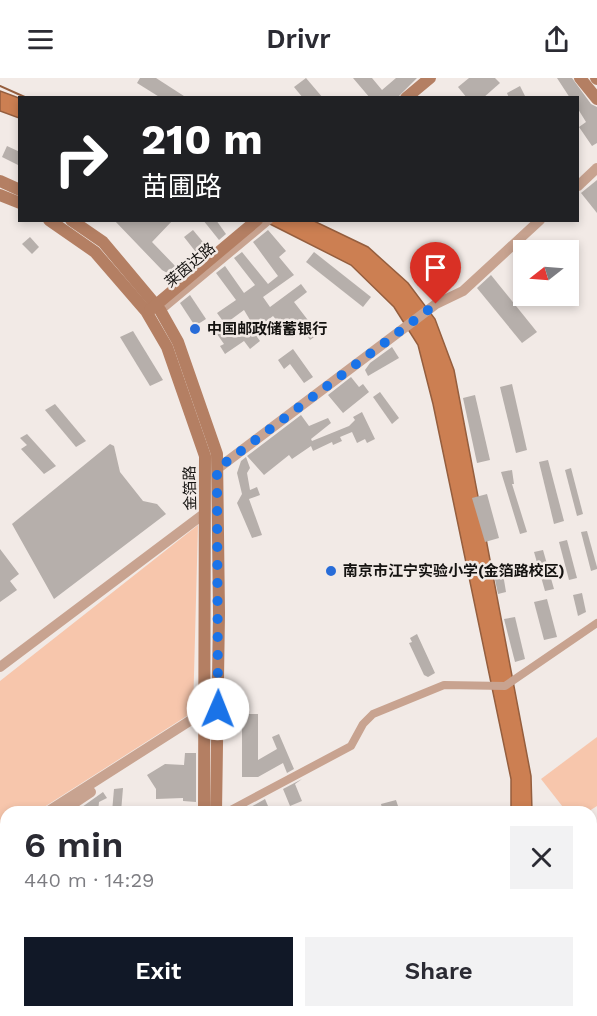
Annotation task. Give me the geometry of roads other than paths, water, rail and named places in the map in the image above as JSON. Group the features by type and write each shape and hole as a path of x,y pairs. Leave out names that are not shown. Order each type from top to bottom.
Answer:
{"main road":[{"path":"408,96 430,78"},
{"path":"417,96 439,78"},
{"path":"580,78 597,99"},
{"path":"0,181 18,189"},
{"path":"0,195 18,202"},
{"name":"金箔路","path":"52,222 95,252 155,309 205,456 216,806"},
{"name":"金箔路","path":"73,222 103,242 178,342 217,454 212,710 204,806"},
{"path":"155,309 255,222"}],"street":[{"path":"579,185 597,168"},
{"name":"莱茵达路","path":"155,309 264,222"},
{"path":"217,469 404,327 436,304 463,291 538,222"},
{"path":"0,667 205,513"},
{"path":"237,806 351,746 363,724 373,714 444,685 505,686 597,623"},
{"path":"56,806 212,710"},
{"path":"70,806 212,710"}],"waterway":[{"path":"0,86 22,96"}],"place":[{"name":"中国邮政储蓄银行","path":"195,329"},
{"name":"南京市江宁实验小学(金箔路校区)","path":"331,571"}]}
